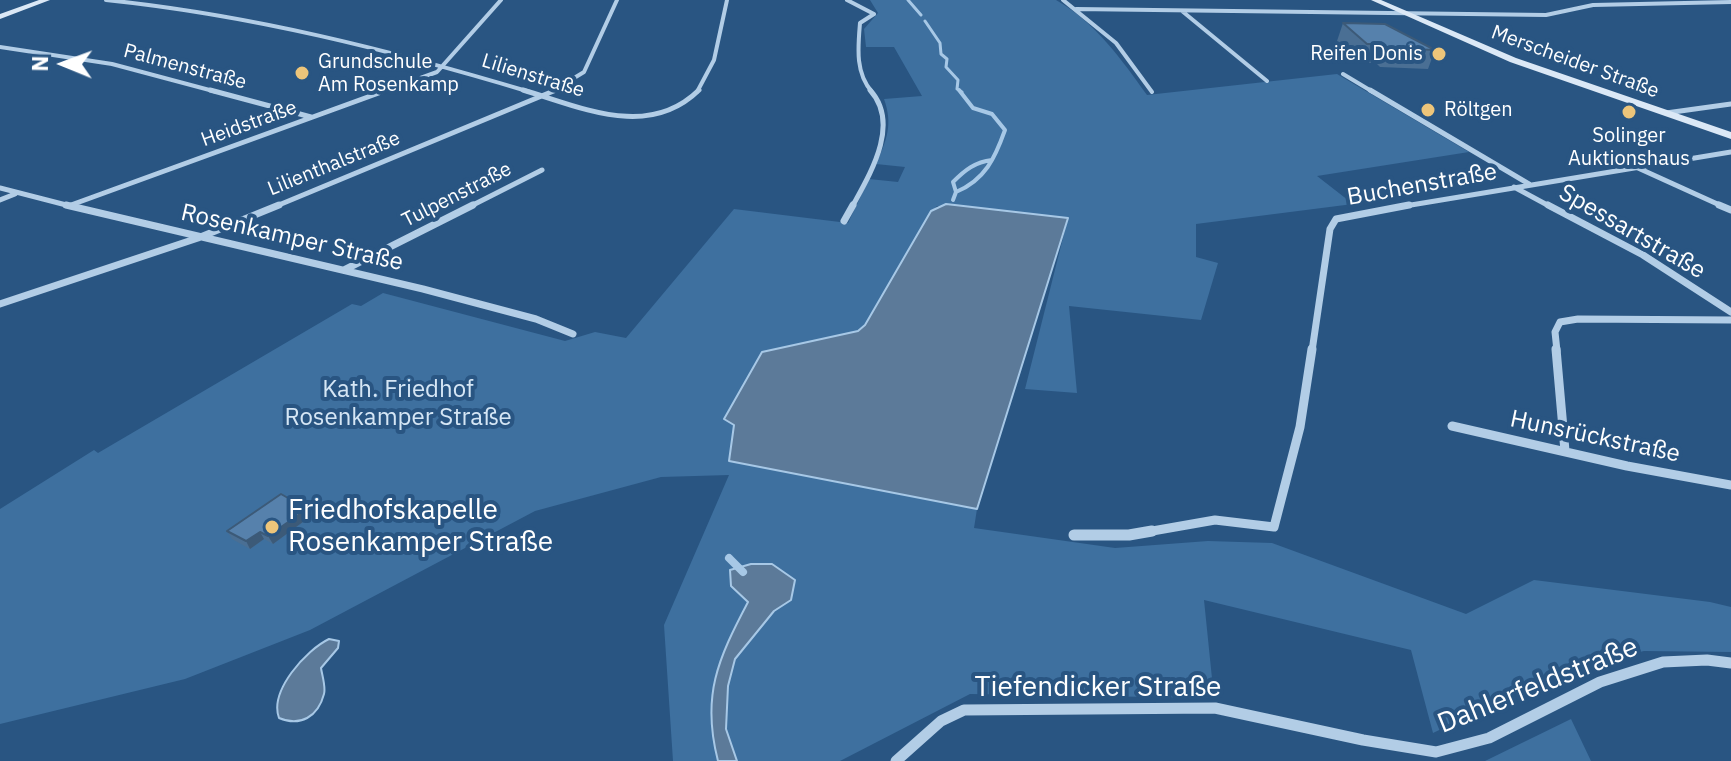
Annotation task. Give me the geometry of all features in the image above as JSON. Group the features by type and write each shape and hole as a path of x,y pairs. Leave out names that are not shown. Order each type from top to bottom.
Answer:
{"main road":[{"path":"0,17 46,0"},
{"name":"Merscheider Straße","path":"1375,0 1513,60 1731,136"}],"street":[{"name":"Lilienstraße","path":"106,0 176,8 336,37 622,118 661,114 698,89 706,79 718,44 727,0"},
{"name":"Heidstraße","path":"71,205 444,67 501,0"},
{"name":"Lilienthalstraße","path":"0,304 198,238 543,96 584,72 617,0"},
{"path":"844,221 883,141 884,116 879,100 860,72 860,23 874,14 847,0"},
{"path":"1063,0 1128,56 1152,92"},
{"path":"1076,9 1546,15 1604,5 1731,1"},
{"path":"1181,10 1267,81"},
{"name":"Palmenstraße","path":"0,47 112,64 312,118"},
{"path":"1343,74 1530,185"},
{"path":"1665,114 1731,104"},
{"name":"Buchenstraße","path":"1074,535 1129,535 1215,520 1274,527 1300,427 1331,224 1336,219 1351,214 1731,152"},
{"path":"1638,168 1731,210"},
{"name":"Tulpenstraße","path":"344,271 542,170"},
{"name":"Spessartstraße","path":"1514,187 1643,255 1731,312"},
{"name":"Rosenkamper Straße","path":"0,188 536,319 573,334"},
{"path":"0,200 15,194"},
{"path":"1565,451 1555,332 1560,322 1578,319 1731,320"},
{"name":"Hunsrückstraße","path":"1452,426 1731,485"},
{"name":"Dahlerfeldstraße","path":"1363,740 1436,752 1489,738 1600,682 1663,662 1707,660 1731,663"},
{"name":"Tiefendicker Straße","path":"896,761 941,721 964,710 1215,708 1363,740"}],"green space":[{"name":"Kath. Friedhof Rosenkamper Straße","path":"870,0 1056,0 1095,30 1147,95 1337,74 1469,152 1317,176 1353,204 1196,224 1196,257 1218,263 1201,320 1069,306 1077,393 1025,389 1068,218 937,206 865,325 858,331 762,352 725,419 734,425 730,461 977,509 974,528 1115,548 1208,541 1272,543 1466,614 1534,580 1710,602 1731,607 1731,652 1644,651 1566,669 1433,733 1411,650 1204,600 1214,698 970,694 840,761 673,761 664,625 729,475 661,477 535,511 310,630 185,679 0,724 0,509 94,450 98,453 352,304 361,306 383,293 565,341 595,332 626,338 734,209 848,223 869,179 898,182 905,167 876,164 888,132 884,99 922,96 894,47 866,47 864,29 878,13"},
{"path":"1571,719 1591,761 1485,761"}],"shaded area":[{"path":"946,204 1068,218 977,509 729,461 734,425 724,419 762,352 858,331 865,325 931,211"},
{"path":"751,564 772,564 795,580 791,600 774,611 735,659 728,686 726,729 737,761 718,761 711,717 715,678 728,642 748,602 731,586 730,570"},
{"path":"329,639 339,641 338,648 321,668 324,691 317,709 301,720 279,718 277,707 284,684 310,652"}],"building":[{"path":"1343,23 1385,24 1435,50 1367,44"},
{"path":"281,494 307,509 268,536 260,532 246,541 227,531"}],"waterway":[{"path":"908,0 921,15"},
{"path":"925,21 940,43 941,54 947,59 946,67 958,80 959,90"},
{"path":"959,90 973,108 992,114 1005,130 992,160"},
{"path":"956,192 953,182 971,167 992,160"},
{"path":"956,192 982,174 992,160"},
{"path":"953,200 956,192"},
{"path":"729,558 743,572"}],"place":[{"name":"Reifen Donis","path":"1439,54"},
{"name":"Grundschule Am Rosenkamp","path":"302,73"},
{"name":"Röltgen","path":"1428,110"},
{"name":"Solinger Auktionshaus","path":"1629,112"},
{"name":"Friedhofskapelle Rosenkamper Straße","path":"272,527"}]}
